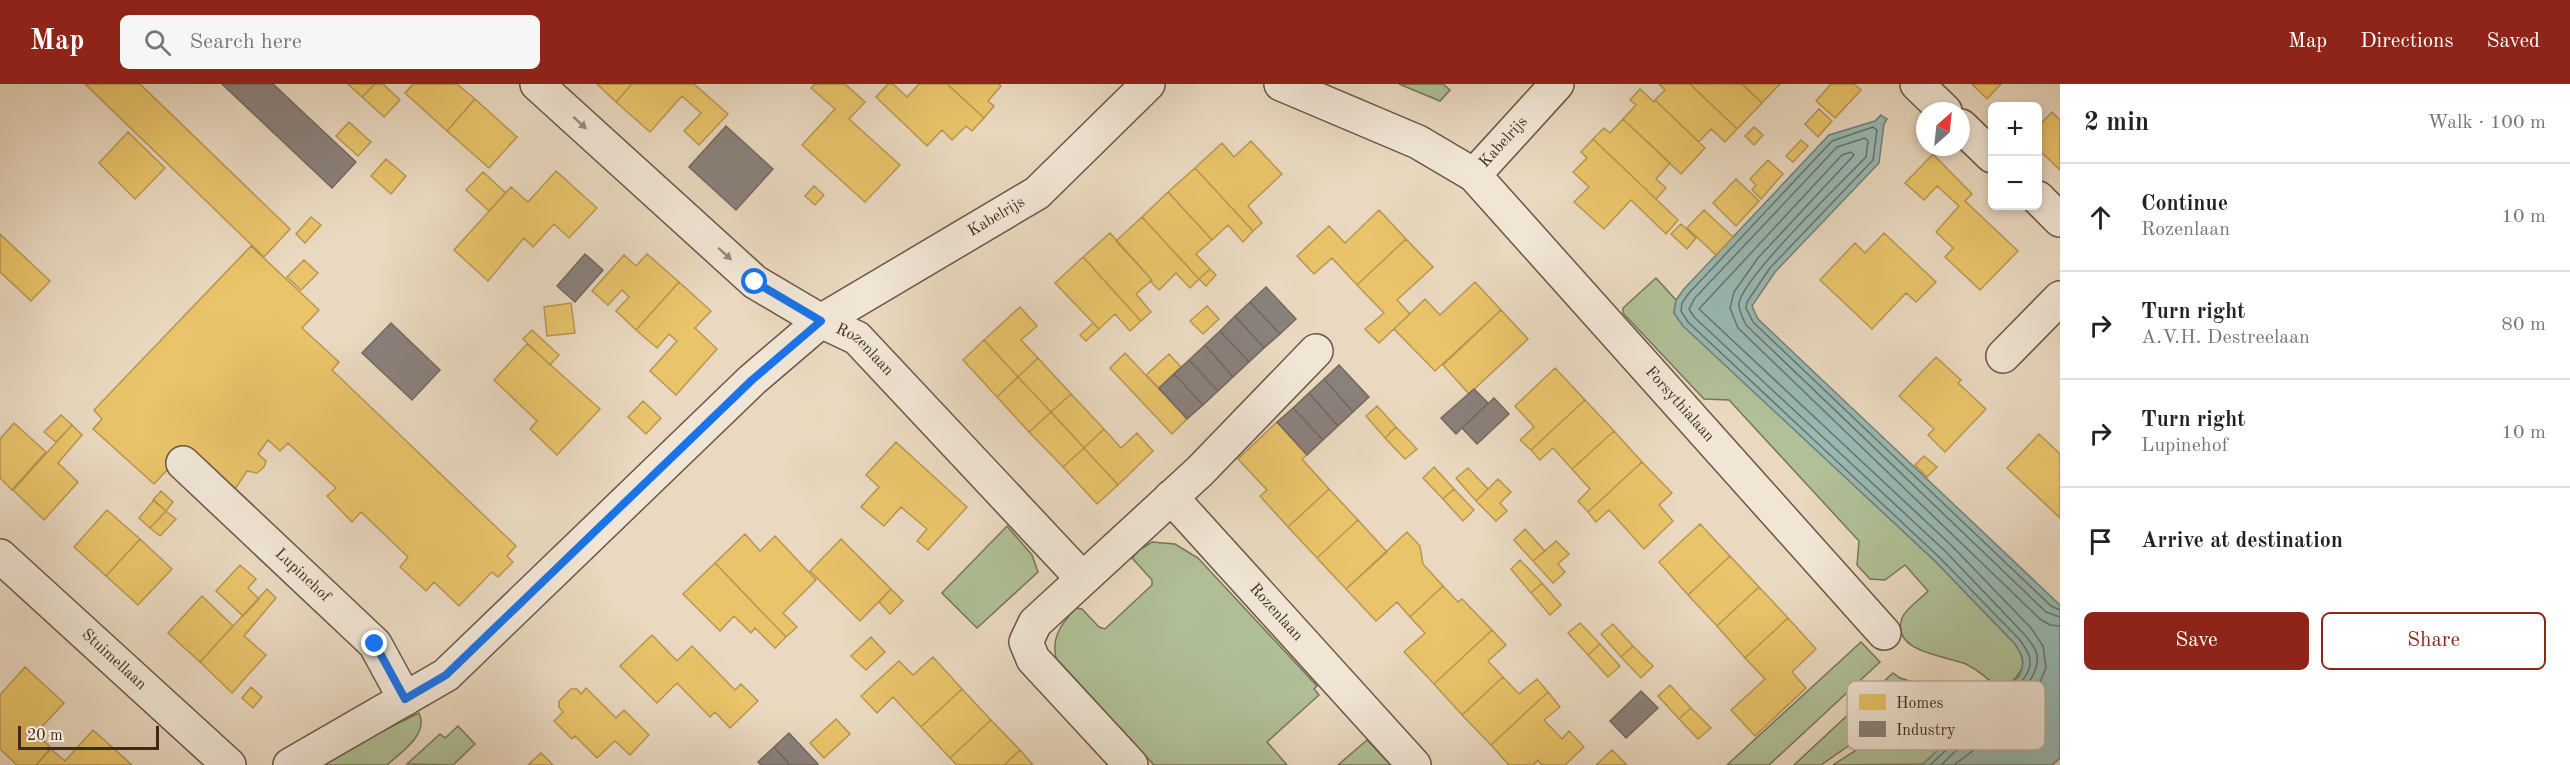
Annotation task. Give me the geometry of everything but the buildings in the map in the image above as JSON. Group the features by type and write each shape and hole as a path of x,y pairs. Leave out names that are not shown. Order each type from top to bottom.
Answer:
{"street":[{"name":"Rozenlaan","path":"537,84 755,282 821,321 857,338 1082,578"},
{"name":"Kabelrijs","path":"290,765 446,675 752,380 821,321 1037,193 1148,84"},
{"name":"Kabelrijs","path":"1281,84 1418,142 1474,175 1557,84"},
{"path":"1917,84 1936,102"},
{"path":"1970,135 1988,152"},
{"name":"Forsythialaan","path":"1474,175 1884,633"},
{"path":"2042,203 2060,220"},
{"path":"2003,356 2060,298"},
{"path":"1131,765 1033,659 1026,642 1035,623 1200,471 1316,351"},
{"name":"Lupinehof","path":"183,463 375,644 405,699"},
{"name":"Rozenlaan","path":"1171,497 1414,765"},
{"name":"Stuimellaan","path":"0,556 229,765"}],"green space":[{"path":"1399,84 1443,84 1450,90 1440,101"},
{"path":"1656,278 1676,300 1674,313 1684,326 1935,561 2015,644 2020,652 2023,665 2014,680 1990,681 1966,664 1922,651 1904,638 1900,629 1904,614 1928,591 1905,565 1885,580 1870,579 1857,565 1859,541 1729,400 1704,399 1623,313 1623,308"},
{"path":"1007,526 1032,555 1038,572 977,628 942,593"},
{"path":"1152,542 1175,544 1198,558 1317,686 1314,689 1319,695 1267,742 1287,765 1154,765 1056,658 1056,637 1066,619 1076,608 1082,609 1099,627 1105,629 1152,585 1152,580 1132,558 1139,550"},
{"path":"1861,642 1880,662 1860,681 1847,681 1847,693 1769,765 1727,765"},
{"path":"1893,673 1910,681 1884,681"},
{"path":"419,713 421,721 417,736 387,765 320,765 332,756"},
{"path":"1847,716 1847,747 1821,765 1794,765"},
{"path":"458,726 475,744 453,765 407,764 440,734 445,738"},
{"path":"1367,740 1391,765 1338,765"},
{"path":"1856,750 1939,750 1923,764 1833,765"}],"water":[{"path":"1881,115 1887,119 1884,124 1879,163 1775,272 1752,306 1758,319 2060,605 2060,758 2052,765 1917,765 1923,764 1938,750 2045,750 2045,681 2014,681 2019,676 2023,663 2015,644 1935,561 1683,326 1674,313 1676,300 1684,289 1829,135 1875,121"}],"route":[{"path":"375,644 405,699 446,675 752,380 821,321 755,282"}]}
